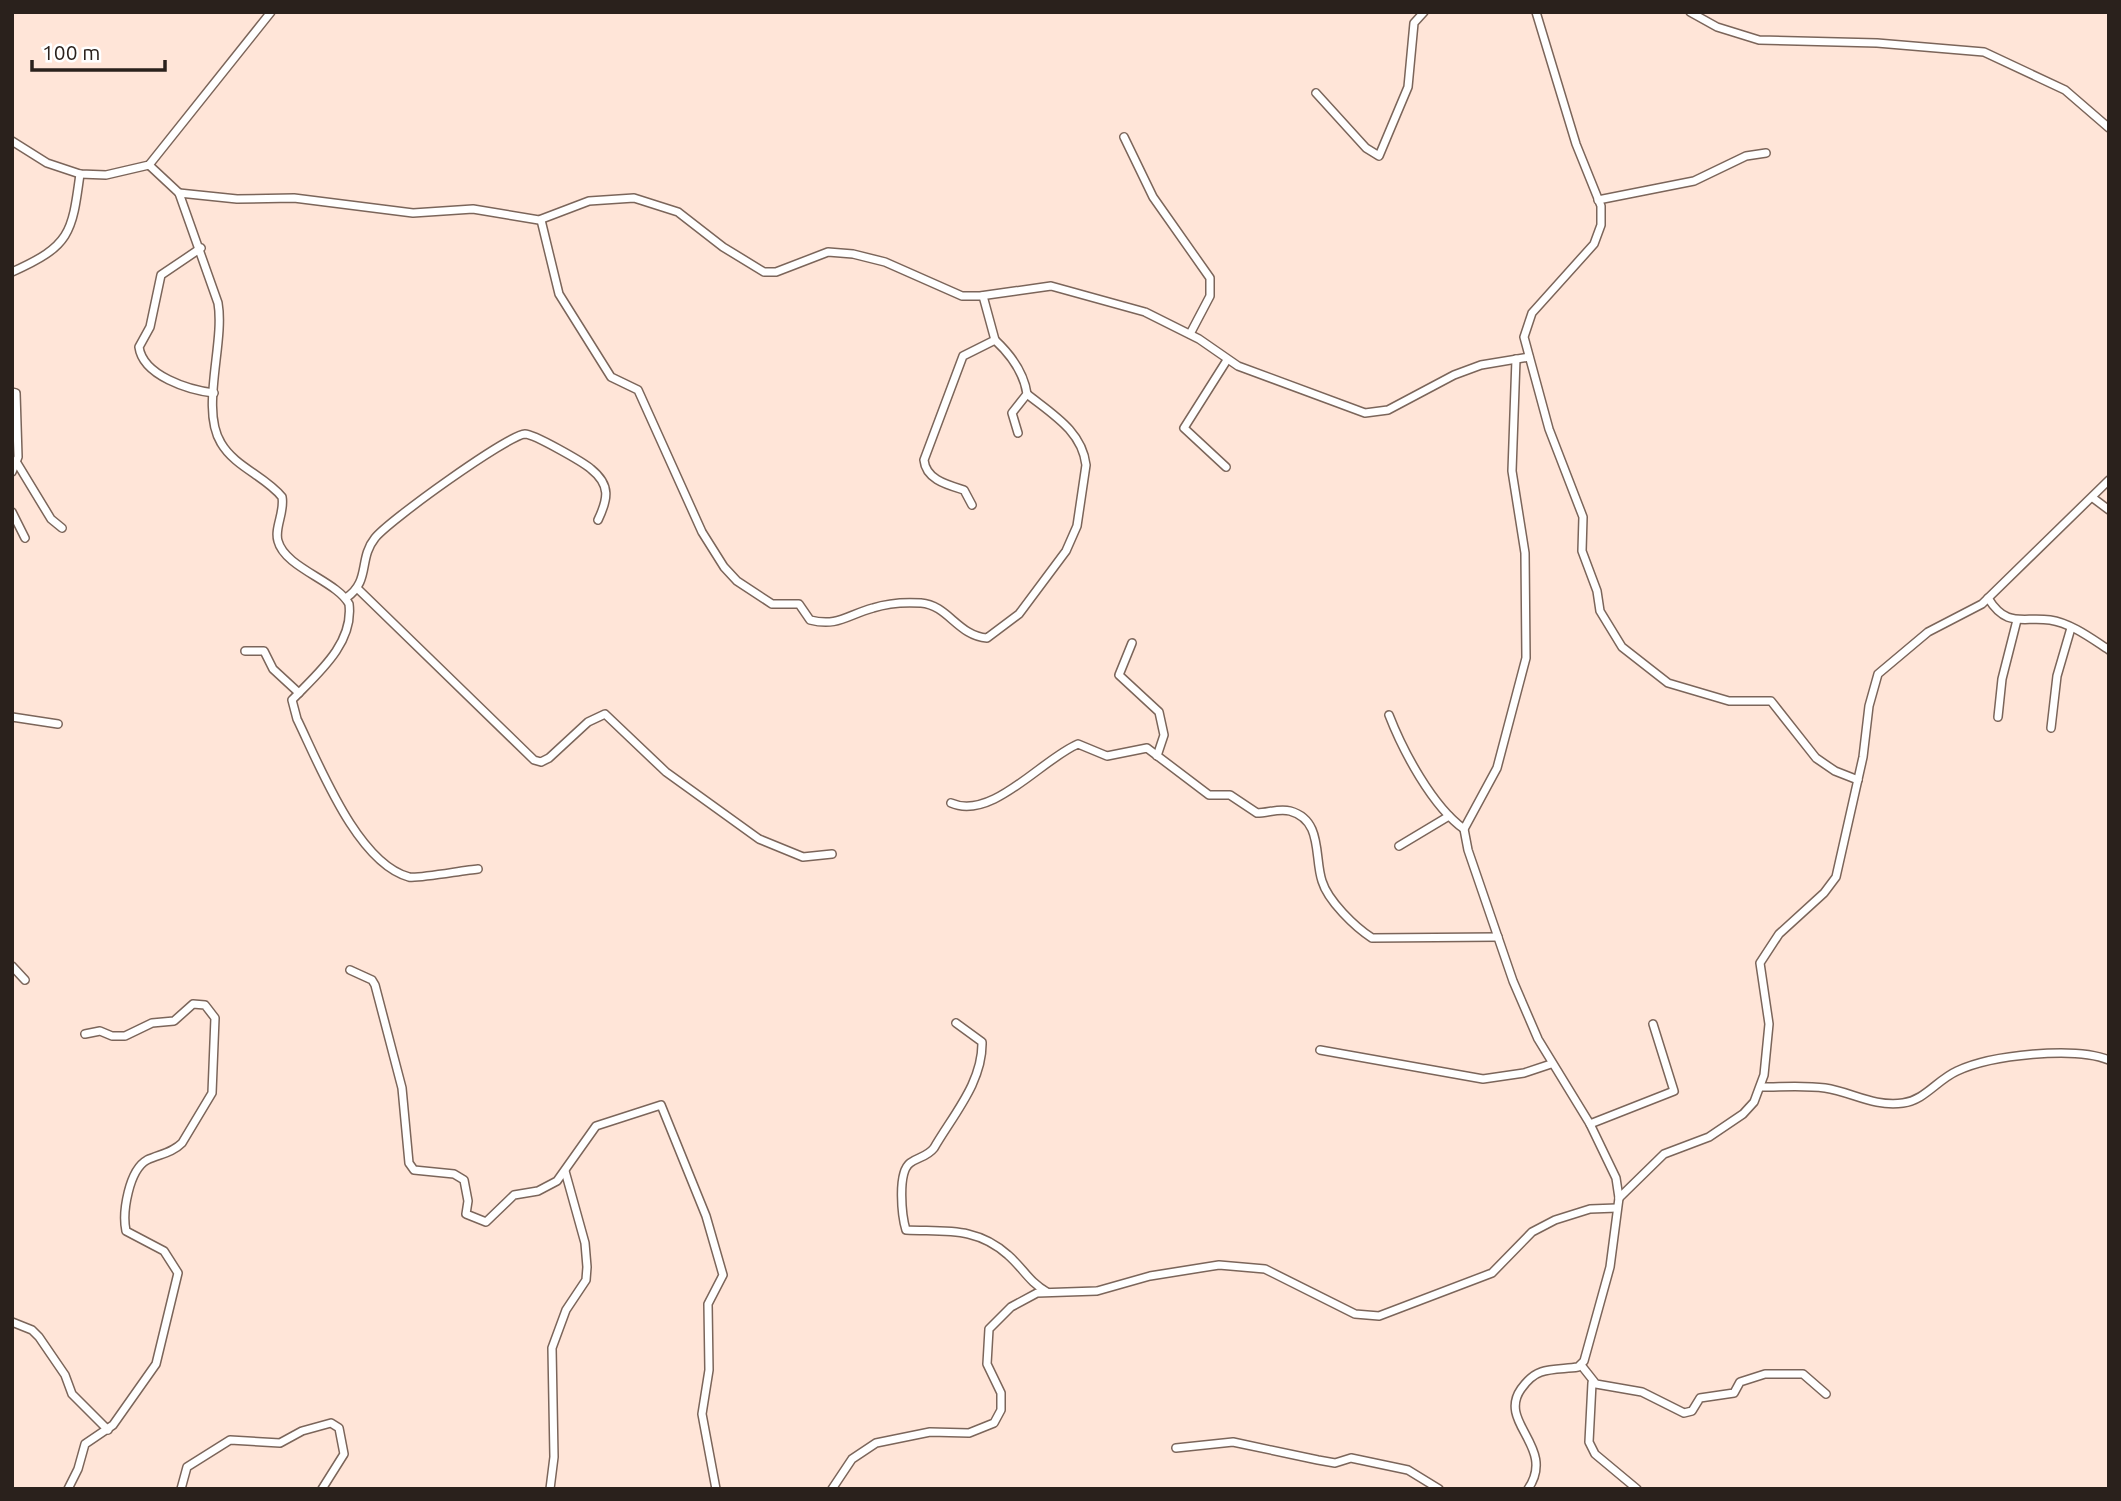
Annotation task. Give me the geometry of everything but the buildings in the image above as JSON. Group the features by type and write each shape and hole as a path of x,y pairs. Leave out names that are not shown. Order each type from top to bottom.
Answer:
{"street":[{"path":"12,141 47,163 80,174 106,175 149,165 271,12"},
{"path":"1316,93 1366,148 1379,156 1408,87 1414,23 1424,12"},
{"path":"1536,12 1576,144 1598,200 1601,225 1594,244 1528,319 1524,337 1549,429 1583,517 1582,551 1597,591 1600,611 1612,635 1641,665 1668,684 1729,701 1772,701 1816,758 1835,771 1858,780"},
{"path":"1690,12 1717,27 1759,40 1877,43 1984,52 2065,90 2109,128"},
{"path":"1124,137 1149,192 1210,278 1210,296 1190,334"},
{"path":"1598,200 1694,181 1746,156 1766,153"},
{"path":"149,165 179,193 201,248 221,319 214,393 215,426 221,444 282,497 278,537 281,546 315,577 346,598 350,609 338,649 292,701 297,719 356,832 374,856 411,877 478,869"},
{"path":"12,272 41,259 66,236 74,220 80,174"},
{"path":"179,193 237,199 294,198 413,213 473,209 541,220 589,201 634,198 678,212 723,247 764,272 776,272 828,252 853,254 898,267 953,293 983,296 1055,286 1145,312 1190,334 1227,360 1259,375 1365,414 1388,410 1459,373 1491,363 1529,357"},
{"path":"541,220 559,294 611,377 638,390 702,532 724,567 737,580 772,604 799,604 810,620 830,624 886,604 923,603 936,607 969,634 987,638 1019,614 1072,540 1086,465 1085,454 1072,432 1027,394 1009,353 995,340 983,296"},
{"path":"201,248 161,275 150,327 139,346 143,360 161,374 192,390 214,393"},
{"path":"972,505 964,489 944,484 930,474 925,460 963,356 995,340"},
{"path":"1464,829 1497,768 1526,658 1524,541 1512,471 1517,359"},
{"path":"1226,467 1184,428 1227,360"},
{"path":"12,391 16,393 17,463 12,472"},
{"path":"1018,433 1012,413 1027,394"},
{"path":"346,598 358,589 372,542 384,528 467,468 522,435 531,436 580,461 600,477 606,484 607,498 598,520"},
{"path":"17,463 51,519 62,528"},
{"path":"1619,1198 1664,1154 1699,1142 1743,1114 1761,1087 1769,1024 1760,963 1779,934 1824,894 1836,877 1858,780 1869,706 1878,674 1928,632 1988,598 2109,480"},
{"path":"2093,498 2109,510"},
{"path":"12,512 25,538"},
{"path":"358,589 534,760 541,762 549,758 588,722 605,714 676,780 760,839 803,857 832,854"},
{"path":"1988,598 1998,612 2017,620 2051,620 2109,650"},
{"path":"1998,717 2002,679 2017,620"},
{"path":"2051,728 2057,676 2071,628"},
{"path":"1132,643 1119,675 1159,712 1164,734 1157,756"},
{"path":"245,651 264,651 273,669 299,693"},
{"path":"1389,715 1404,750 1449,816 1464,829 1468,850 1521,1001 1551,1064 1590,1124 1616,1178 1619,1198 1610,1267 1581,1365 1592,1383 1589,1442 1595,1454 1637,1489"},
{"path":"12,717 58,724"},
{"path":"951,803 973,807 990,801 1078,744 1107,756 1147,748 1209,795 1230,795 1257,813 1280,810 1298,815 1317,839 1322,884 1345,913 1372,938 1498,937"},
{"path":"1399,846 1449,816"},
{"path":"12,966 25,980"},
{"path":"350,970 372,980 375,985 402,1088 411,1167 460,1177 467,1184 466,1214 482,1222 492,1219 509,1198 545,1188 565,1171 596,1126 661,1105 706,1216 723,1275 708,1304 709,1374 702,1414 716,1489"},
{"path":"68,1489 78,1469 85,1444 108,1430 158,1360 179,1275 164,1251 126,1231 130,1181 145,1161 176,1149 182,1143 212,1093 215,1018 205,1005 193,1004 174,1021 152,1023 135,1033 112,1036 100,1031 85,1034"},
{"path":"956,1023 982,1042 977,1069 968,1093 930,1154 910,1163 905,1171 901,1203 906,1230 940,1229 982,1239 1004,1251 1028,1279 1048,1292"},
{"path":"1590,1124 1674,1091 1653,1024"},
{"path":"1320,1050 1476,1079 1524,1073 1551,1064"},
{"path":"1761,1087 1825,1088 1864,1101 1899,1104 1916,1100 1957,1070 1987,1062 2049,1055 2085,1055 2109,1060"},
{"path":"550,1489 554,1457 552,1348 566,1310 586,1280 587,1268 585,1243 565,1171"},
{"path":"832,1489 852,1459 876,1443 930,1432 978,1431 993,1423 1001,1406 999,1387 987,1364 989,1329 999,1316 1030,1295 1097,1291 1194,1267 1238,1265 1275,1273 1355,1314 1379,1316 1492,1273 1532,1232 1555,1220 1597,1208 1617,1208"},
{"path":"12,1322 32,1330 39,1337 65,1375 72,1394 108,1430"},
{"path":"1528,1489 1536,1474 1537,1457 1516,1415 1516,1396 1527,1381 1540,1372 1581,1365"},
{"path":"1592,1383 1642,1392 1684,1413 1692,1411 1700,1398 1734,1393 1740,1382 1765,1374 1803,1374 1826,1394"},
{"path":"181,1489 187,1467 224,1443 280,1443 302,1431 331,1423 339,1428 344,1454 322,1489"},
{"path":"1176,1448 1233,1442 1318,1460 1335,1462 1351,1458 1408,1470 1439,1489"}]}
